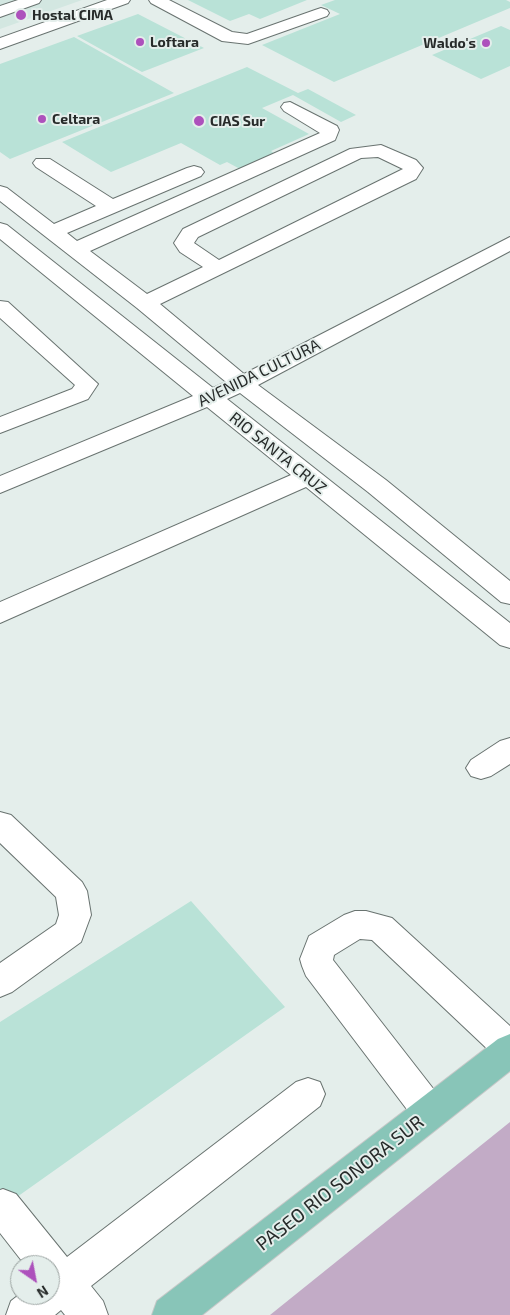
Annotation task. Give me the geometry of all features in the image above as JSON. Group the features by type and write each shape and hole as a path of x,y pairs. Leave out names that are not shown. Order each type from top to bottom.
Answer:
{"main road":[{"name":"PASEO RIO SONORA SUR","path":"170,1315 510,1049"}],"street":[{"path":"0,12 33,0"},
{"path":"0,44 122,0"},
{"path":"156,0 228,38 248,39 321,13"},
{"path":"76,250 328,136 330,130 290,107"},
{"path":"145,303 218,268 409,175 413,168 381,151 357,153 190,233 184,243 187,248 218,268"},
{"path":"43,163 110,207"},
{"path":"52,232 194,172"},
{"name":"RIO SANTA CRUZ","path":"0,192 145,303 242,384 376,486 510,595"},
{"name":"RIO SANTA CRUZ","path":"0,229 510,638"},
{"name":"AVENIDA CULTURA","path":"0,485 242,384 510,243"},
{"path":"0,307 87,384 80,394 0,426"},
{"path":"0,613 308,477"},
{"path":"481,768 510,749"},
{"path":"0,824 71,890 75,915 70,932 0,982"},
{"path":"430,1112 318,966 316,959 320,946 355,925 380,928 510,1049"},
{"path":"60,1275 308,1094"},
{"path":"4,1207 35,1255"},
{"path":"60,1288 89,1315"},
{"path":"25,1315 33,1305"}],"shaded area":[{"name":"Hostal CIMA","path":"0,0 82,0 0,29"},
{"path":"510,1122 510,1315 270,1315"}],"building":[{"path":"188,0 307,0 260,19 249,14 230,21"},
{"path":"335,0 506,0 510,2 510,8 334,82 262,45 340,14 321,5"},
{"name":"Loftara","path":"138,14 204,48 142,72 77,36"},
{"name":"Waldo's","path":"501,26 510,30 510,66 481,79 432,55"},
{"path":"74,37 174,93 10,159 0,152 0,64"},
{"name":"CIAS Sur","path":"247,67 298,93 308,89 356,115 341,122 293,95 262,108 309,134 271,151 275,154 240,169 227,162 220,165 181,143 111,172 62,142"},
{"path":"191,901 285,1007 0,1209 0,1022"}],"place":[{"name":"Hostal CIMA","path":"21,15"},
{"name":"Loftara","path":"140,42"},
{"name":"Waldo's","path":"486,43"},
{"name":"Celtara","path":"42,119"},
{"name":"CIAS Sur","path":"199,121"}]}
